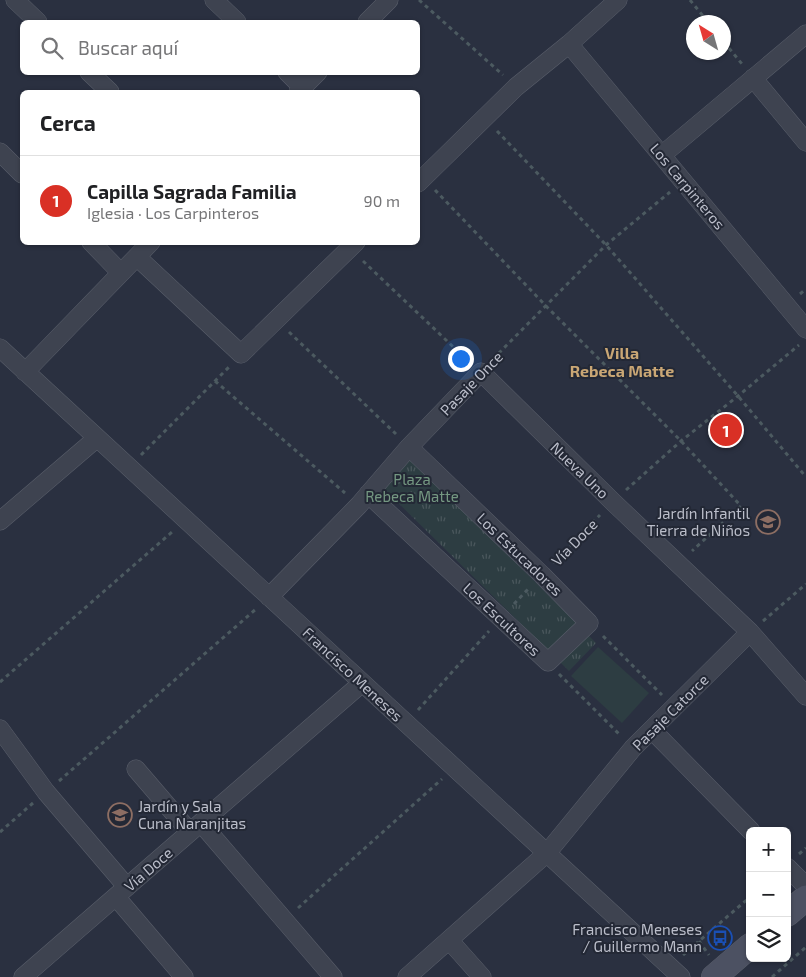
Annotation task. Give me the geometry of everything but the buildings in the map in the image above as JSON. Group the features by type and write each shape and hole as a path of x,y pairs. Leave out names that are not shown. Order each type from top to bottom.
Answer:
{"main road":[{"path":"791,911 806,898"},
{"path":"714,977 746,949"}],"street":[{"path":"0,4 4,0"},
{"path":"15,0 36,20"},
{"path":"214,0 235,20"},
{"path":"369,20 389,0"},
{"path":"420,180 516,87 569,44 618,0"},
{"path":"662,155 806,34"},
{"name":"Los Carpinteros","path":"569,44 806,329"},
{"path":"93,75 108,90"},
{"path":"289,75 300,90 315,75"},
{"path":"753,78 806,142"},
{"path":"0,152 20,172"},
{"path":"94,245 121,273"},
{"path":"25,372 148,245"},
{"path":"137,257 241,354 353,245"},
{"name":"Francisco Meneses","path":"0,348 675,972"},
{"name":"Pasaje Once","path":"269,597 363,500 409,447 480,372"},
{"name":"Nueva Uno","path":"480,372 750,632 806,696"},
{"path":"0,521 96,438"},
{"name":"Los Estucadores","path":"409,447 589,623"},
{"name":"Los Escultores","path":"363,500 501,618 548,662"},
{"path":"548,662 589,623"},
{"name":"Pasaje Catorce","path":"407,977 547,853 633,748 750,632"},
{"name":"Vía Doce","path":"23,977 362,683"},
{"path":"0,729 184,977"},
{"path":"652,730 747,827"},
{"path":"136,769 196,828 284,920 332,977"},
{"path":"791,871 806,886"},
{"path":"449,940 482,977"}],"path":[{"path":"419,0 516,87"},
{"path":"690,0 702,15"},
{"path":"731,51 753,78"},
{"path":"484,118 606,245 806,477"},
{"path":"420,180 681,441 741,506 678,564"},
{"name":"Pasaje Once","path":"480,372 606,245 684,182"},
{"path":"353,245 480,372"},
{"path":"276,320 409,447"},
{"name":"Vía Doce","path":"406,723 501,618 613,502 681,441 806,340"},
{"path":"129,468 241,354"},
{"path":"215,381 363,500"},
{"path":"0,682 185,520"},
{"path":"750,632 806,584"},
{"path":"0,832 269,597"},
{"path":"589,623 675,708"},
{"name":"Los Escultores","path":"548,662 633,748"},
{"path":"284,920 454,768"},
{"path":"675,972 746,901"},
{"path":"772,977 806,947"}],"green space":[{"name":"Plaza Rebeca Matte","path":"411,457 596,643 569,671 383,488"},
{"path":"598,647 649,693 622,723 571,676"}],"place":[{"name":"Capilla Sagrada Familia","path":"726,430"},
{"name":"Jardín Infantil Tierra de Niños","path":"768,522"},
{"name":"Jardín y Sala Cuna Naranjitas","path":"120,815"},
{"name":"Francisco Meneses / Guillermo Mann","path":"720,938"}],"district":[{"name":"Villa Rebeca Matte","path":"622,361"}]}
